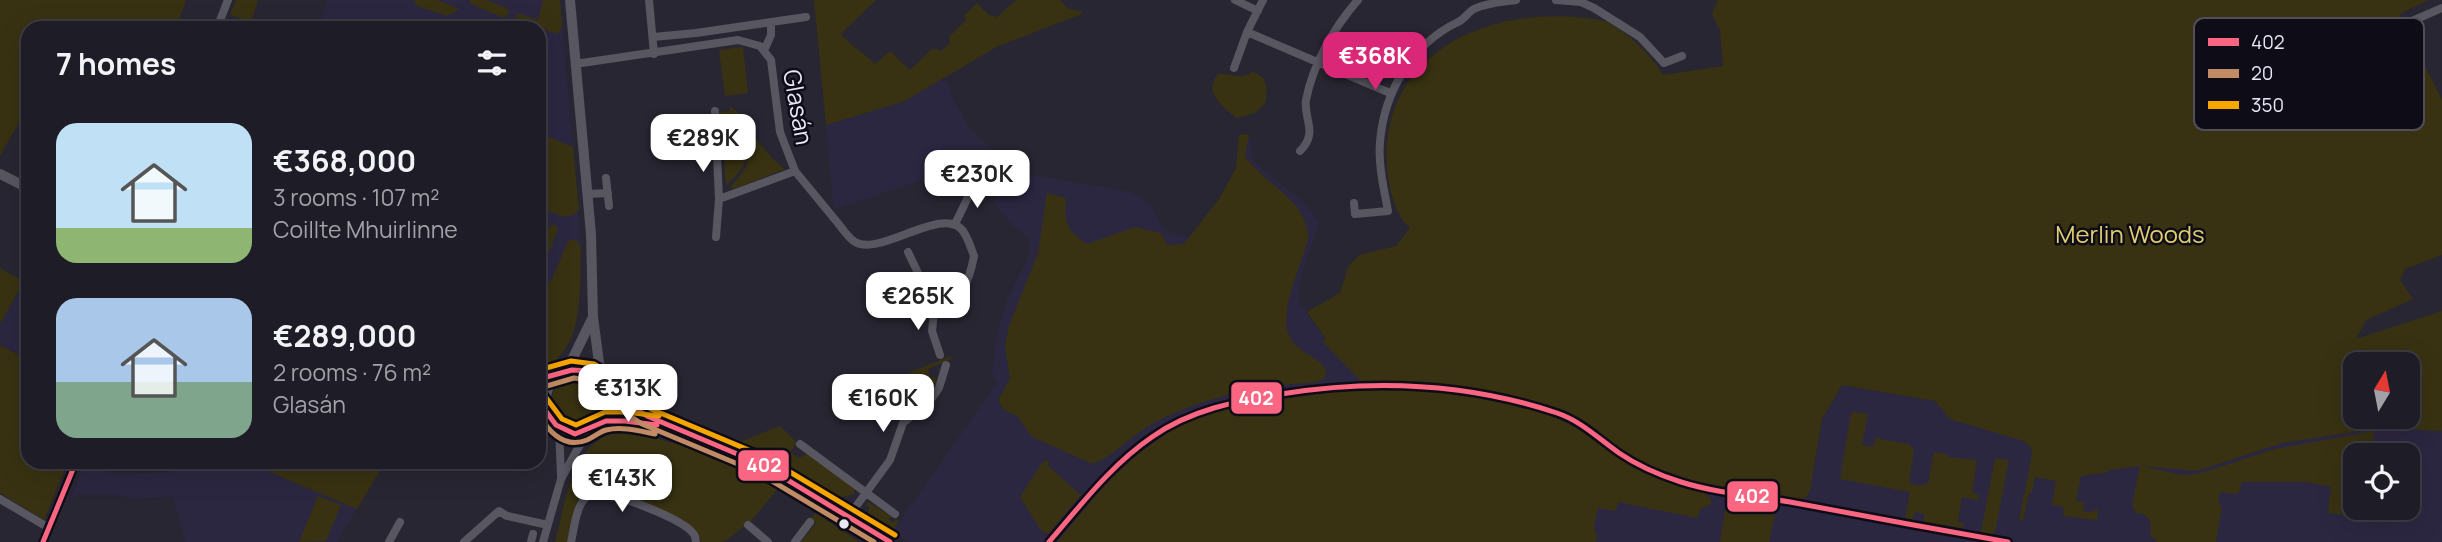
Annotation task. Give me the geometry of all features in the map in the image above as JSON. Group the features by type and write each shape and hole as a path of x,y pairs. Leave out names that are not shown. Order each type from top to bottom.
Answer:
{"main road":[{"path":"570,0 594,281 593,317 601,378 610,391 634,409 667,426 751,459 890,542"},
{"path":"0,174 21,184"},
{"path":"567,370 593,317"},
{"path":"546,378 553,378 567,370 586,370 601,378"},
{"path":"546,391 553,378"},
{"path":"546,410 559,428 575,433 587,432 603,421 609,408 610,391"},
{"path":"603,421 632,421 667,426"}],"street":[{"path":"220,21 228,0"},
{"path":"649,0 654,54"},
{"path":"1235,0 1258,11"},
{"path":"1234,68 1263,0"},
{"path":"1354,203 1355,214 1388,211 1380,143 1390,93 1413,58 1449,26 1466,18 1471,10 1516,0"},
{"path":"1556,0 1581,1 1627,27 1664,63 1682,56"},
{"path":"1300,151 1308,139 1310,122 1306,101 1319,63 1355,1"},
{"path":"2419,18 2442,8"},
{"path":"653,37 806,17"},
{"name":"Glasán","path":"764,51 771,35 771,23"},
{"path":"1247,33 1390,93"},
{"path":"689,34 689,49"},
{"name":"Glasán","path":"575,64 738,40 760,46 771,60 780,132 795,171 854,242 867,246 926,227 955,224"},
{"path":"715,111 719,199 716,237"},
{"name":"Glasán","path":"719,199 795,171"},
{"path":"607,178 609,206"},
{"path":"935,304 955,299 964,289 972,269 974,256 963,231 955,224 975,183"},
{"path":"587,194 608,193"},
{"path":"908,252 935,304 932,331 940,355"},
{"path":"849,516 890,460 905,420 935,394 946,365"},
{"path":"559,428 561,479"},
{"path":"543,542 561,479 587,432"},
{"path":"800,443 895,514"},
{"path":"43,542 73,469"},
{"path":"571,542 582,501 594,494 623,499 668,517 693,532 696,542"},
{"path":"0,499 49,528"},
{"path":"464,542 499,511 508,516 548,525"},
{"path":"388,542 400,522"},
{"path":"795,542 810,522"},
{"path":"861,524 874,542"},
{"path":"748,525 768,542"}],"shaded area":[{"path":"328,0 560,0 581,246 576,326 568,345 551,364 546,366 546,21 320,21"},
{"path":"942,79 948,83 952,98 970,128 1014,172 1131,192 1153,209 1164,230 1188,238 1219,199 1236,168 1239,135 1249,134 1253,159 1259,167 1299,198 1318,222 1304,265 1299,302 1325,339 1346,356 1814,469 1822,420 1842,385 1935,401 1951,419 2023,441 2031,447 2032,455 2111,470 2144,465 2197,471 2282,443 2373,429 2442,431 2442,542 1574,542 1590,480 1585,477 1123,542 909,542 892,532 997,383 992,376 996,338 1007,300 1029,255 1030,239 1010,223 995,203 995,192 988,169 960,167 836,209 833,204 826,125 905,101"},
{"path":"21,287 21,356 0,344 0,324"},
{"path":"82,469 103,469 118,475 171,472 172,469 263,469 357,509 337,542 185,542 173,496 133,499 119,495 84,494 69,502"}],"green space":[{"path":"0,0 186,0 178,21 21,21 21,118 0,156"},
{"path":"236,0 258,0 251,21 230,15"},
{"path":"414,0 437,0 460,9 447,16 417,6"},
{"path":"469,0 486,0 507,8 509,13 504,18 471,4"},
{"path":"543,0 560,0 562,27 558,34 546,30 546,21 514,20 518,13 538,20"},
{"path":"814,0 876,0 841,34 875,64 890,51 910,70 933,48 941,51 950,43 949,37 966,20 964,16 977,3 989,15 997,17 1016,0 1060,0 1068,9 1081,11 1082,14 998,46 905,101 826,125"},
{"name":"Merlin Woods","path":"1718,0 2429,0 2399,14 2401,18 2194,18 2194,130 2424,130 2424,64 2442,100 2442,255 2405,269 2400,280 2413,299 2366,320 2356,339 2442,311 2442,431 2401,429 2420,429 2420,352 2343,352 2343,429 2373,429 2282,443 2197,471 2141,466 2182,475 2198,474 2275,449 2374,431 2374,443 2343,443 2343,515 2328,513 2331,487 2306,482 2242,482 2238,494 2220,492 2218,504 2222,506 2216,542 2156,542 2156,539 2151,537 2150,520 2143,514 2136,513 2132,505 2140,466 2107,469 2109,472 2081,476 2076,501 2084,502 2083,511 2092,512 2098,508 2097,520 2063,516 2064,507 2052,505 2056,481 2035,477 2023,521 2019,520 2032,455 2031,447 2023,441 1950,419 1935,401 1842,385 1822,419 1810,491 1805,498 1798,500 1709,485 1657,470 1578,419 1540,403 1444,385 1361,381 1322,341 1326,339 1307,312 1340,293 1348,267 1359,255 1396,246 1410,228 1396,207 1389,181 1387,164 1390,123 1404,89 1426,62 1454,41 1488,26 1526,18 1565,16 1605,21 1614,26 1645,51 1663,75 1723,66 1720,30 1712,14"},
{"path":"743,47 748,93 725,96 719,50"},
{"path":"1253,72 1264,80 1266,102 1255,113 1237,118 1216,99 1213,93 1214,81 1218,74 1240,76"},
{"path":"730,106 747,124 750,145 743,166 726,185 720,112 730,111"},
{"path":"1249,134 1245,156 1291,201 1305,221 1308,237 1290,294 1287,329 1293,343 1326,369 1325,378 1317,382 1231,394 1190,407 1150,425 1093,464 1032,437 1017,416 1004,410 998,400 1010,379 1005,346 1009,326 1038,253 1047,193 1066,198 1065,214 1068,225 1087,244 1135,227 1161,233 1167,245 1184,244 1219,199 1236,168 1239,135"},
{"path":"546,136 573,147 579,209 570,216 546,209"},
{"path":"755,138 785,169 734,189 730,188 745,169"},
{"path":"549,226 557,226 558,230 546,259 546,234"},
{"path":"575,239 581,246 577,316 566,349 555,361 546,366 546,286 552,279 568,241"},
{"path":"0,268 21,280 21,287 0,324"},
{"path":"0,345 21,356 21,469 65,469 44,520 0,493"},
{"path":"951,356 951,359 928,369 930,377 935,377 937,381 932,391 908,373"},
{"path":"578,374 588,376 596,382 602,390 602,410 596,418 588,424 578,426 568,424 560,418 554,410 552,400 554,390 560,382 568,376"},
{"path":"1399,388 1487,398 1552,416 1582,431 1641,471 1701,491 1711,499 1711,504 1700,510 1697,518 1618,502 1616,511 1598,508 1594,526 1596,542 1057,542 1125,465 1168,433 1202,416 1287,396"},
{"path":"1851,413 1868,414 1862,445 1873,447 1875,438 1909,444 1914,450 1909,483 1922,486 1928,484 1934,452 1947,454 1948,457 1977,460 1972,492 1980,496 1976,500 1962,497 1958,522 1965,524 1962,528 1924,522 1924,514 1915,512 1913,520 1905,518 1910,492 1840,479"},
{"path":"780,426 797,443 790,452 799,458 810,455 855,488 854,494 838,498 769,458 737,443"},
{"path":"618,432 682,445 739,467 779,487 752,520 723,542 701,542 696,531 685,522 641,501 609,491 586,492 575,507 567,542 555,542 567,493 580,461 589,448 602,438"},
{"path":"1995,458 2009,460 1995,532 1991,534 1981,532"},
{"path":"1050,461 1047,465 1081,495 1048,534 1040,529 1020,497 1042,463"},
{"path":"263,469 381,469 357,509"},
{"path":"318,496 341,505 326,541 299,542"},
{"path":"1731,498 1774,503 1776,508 1769,542 1720,542 1726,503"},
{"path":"868,502 891,516 889,520 893,523 896,519 899,522 892,532 869,517 869,507 866,505"},
{"path":"816,513 859,542 801,542 816,523 811,518"}],"transit line":[{"name":"350","path":"546,368 571,361 594,364 604,370 620,388 651,409 765,457 895,535"},
{"name":"402","path":"546,377 572,370 590,371 598,376 614,395 647,416 761,464 890,542"},
{"name":"20","path":"546,386 574,378 587,380 609,402 642,424 757,472 874,542"},
{"name":"402","path":"1049,542 1123,460 1152,437 1182,420 1214,408 1264,397 1351,386 1455,390 1523,403 1566,416 1641,466 1694,486 2008,542"},
{"name":"350","path":"546,398 562,419 576,425 605,412 659,416"},
{"name":"402","path":"546,411 556,425 575,434 606,421 657,425"},
{"name":"20","path":"546,424 558,437 572,442 587,440 612,429 631,429 655,434"},
{"name":"402","path":"43,542 73,469"}]}
